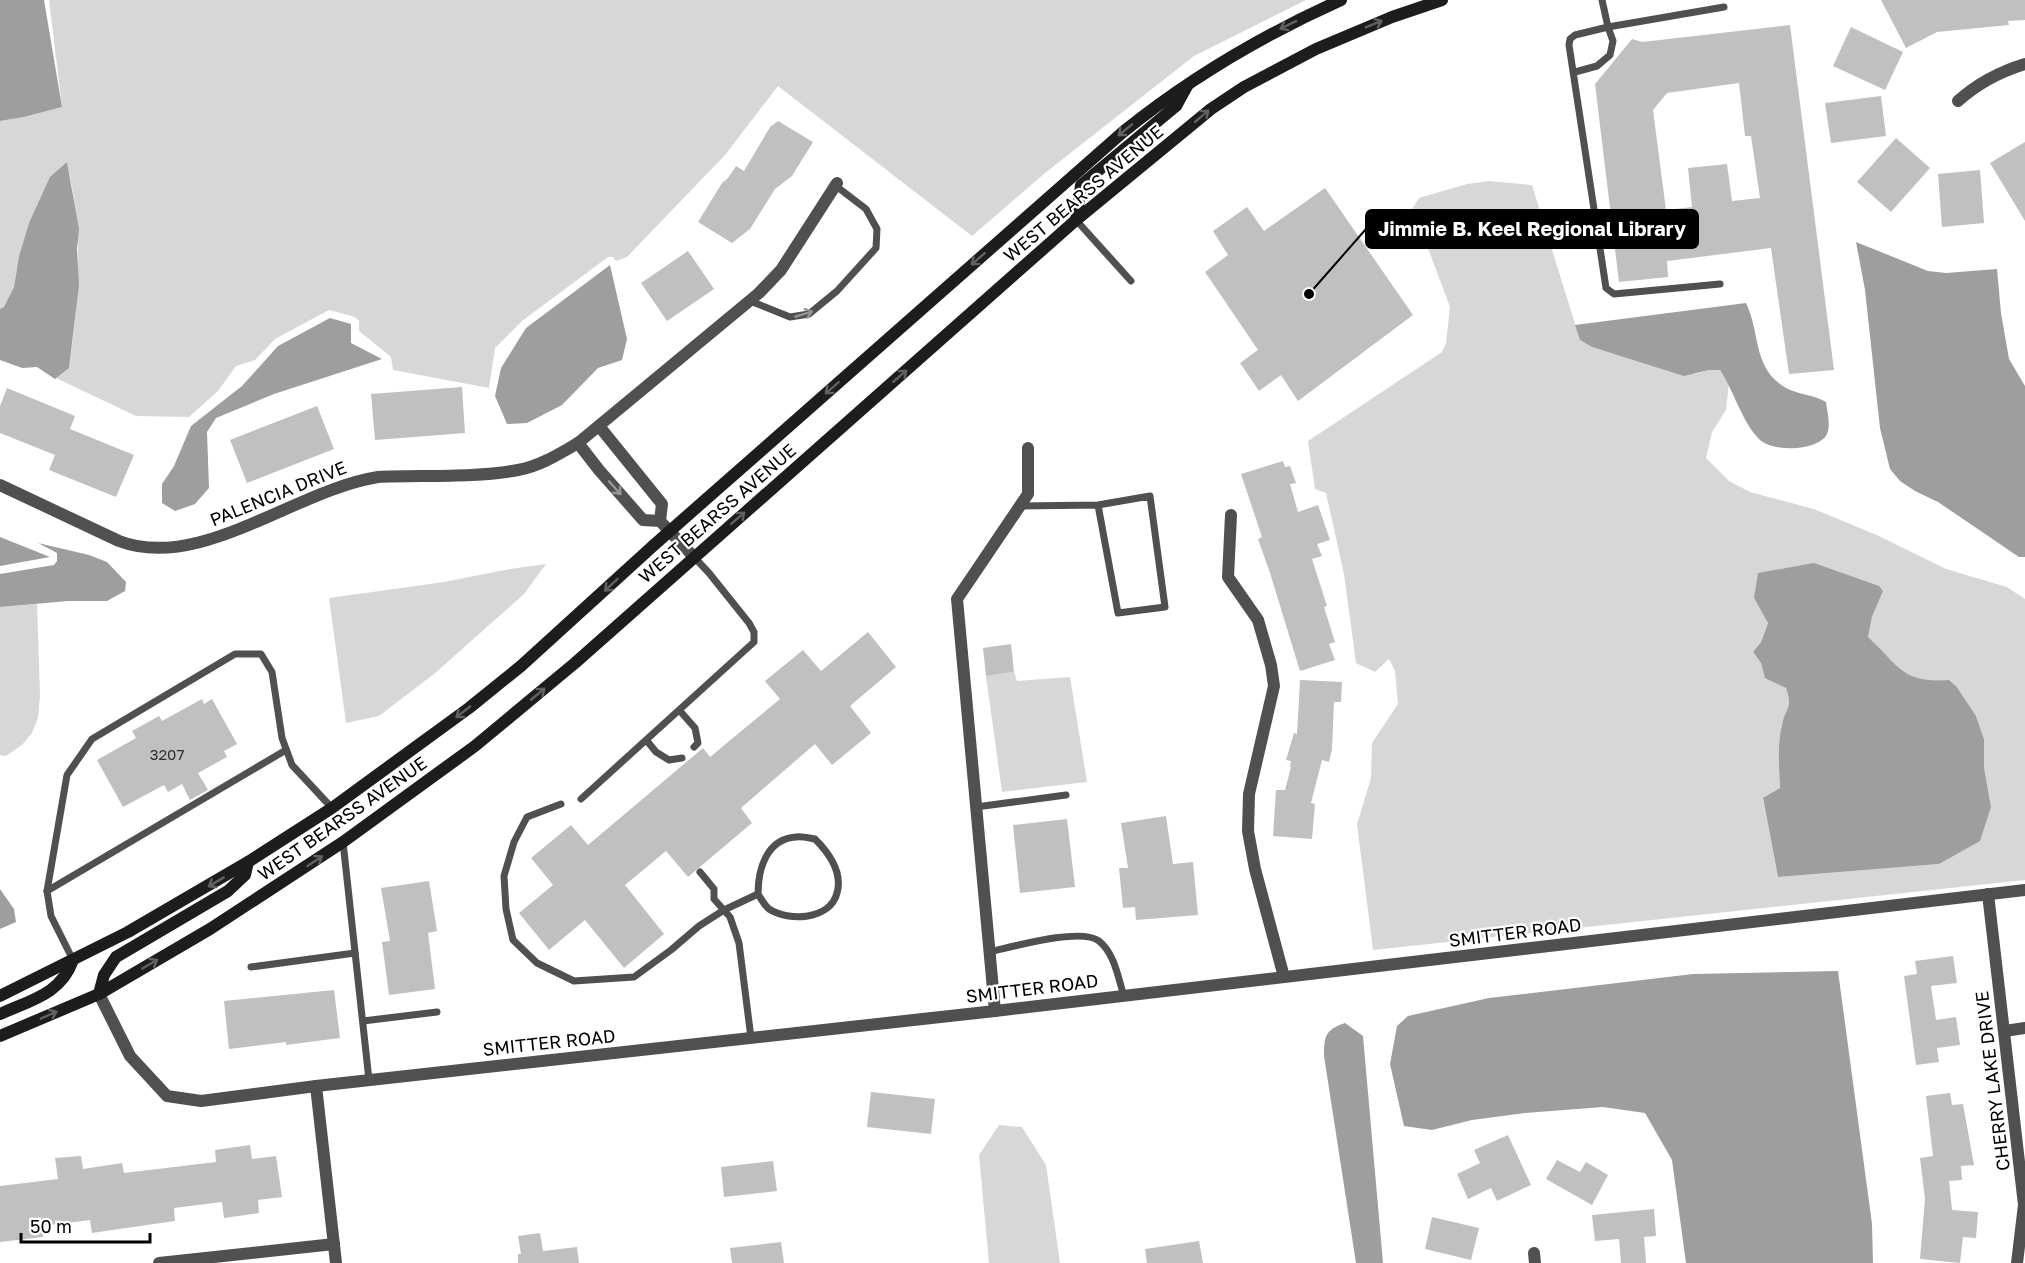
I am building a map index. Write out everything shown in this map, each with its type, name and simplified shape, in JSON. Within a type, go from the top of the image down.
[{"type":"main road","name":"WEST BEARSS AVENUE","points":[[0,996],[128,932],[248,862],[332,808],[399,761],[521,666],[669,531],[1105,147],[1153,108],[1189,82],[1274,32],[1341,0]]},
{"type":"main road","name":"WEST BEARSS AVENUE","points":[[0,1036],[99,994],[210,929],[396,806],[485,738],[575,663],[1076,220],[1210,109],[1244,87],[1346,36],[1392,16],[1442,0]]},
{"type":"main road","points":[[1076,220],[1081,185],[1176,106],[1189,82]]},
{"type":"main road","points":[[99,994],[104,975],[116,957],[228,891],[244,875],[248,862]]},
{"type":"main road","points":[[0,1014],[46,993],[61,983],[73,960]]},
{"type":"street","points":[[1958,101],[1982,82],[2001,72],[2025,64]]},
{"type":"street","name":"PALENCIA DRIVE","points":[[0,485],[119,541],[134,547],[159,549],[190,546],[326,491],[363,479],[519,470],[550,459],[578,443],[750,301],[781,270],[836,184]]},
{"type":"street","points":[[599,426],[662,504],[660,521]]},
{"type":"street","points":[[578,443],[643,520],[660,521],[694,557]]},
{"type":"street","points":[[995,1011],[957,599],[1028,494],[1028,448]]},
{"type":"street","points":[[1231,514],[1228,577],[1258,620],[1271,665],[1274,686],[1249,794],[1248,831],[1255,869],[1284,977]]},
{"type":"street","name":"SMITTER ROAD","points":[[99,994],[130,1056],[167,1096],[201,1101],[316,1086],[995,1011],[2025,890]]},
{"type":"street","name":"CHERRY LAKE DRIVE","points":[[1988,894],[2024,1205],[2017,1263]]},
{"type":"street","points":[[2005,1031],[2025,1028]]},
{"type":"street","points":[[316,1086],[336,1263]]},
{"type":"street","points":[[159,1263],[334,1244]]},
{"type":"lane","points":[[1575,72],[1597,66],[1610,55],[1613,41],[1602,0]]},
{"type":"lane","points":[[1720,284],[1614,294],[1606,288],[1575,72],[1569,45],[1570,39],[1575,35],[1724,7]]},
{"type":"lane","points":[[750,301],[790,317],[809,314],[837,291],[876,248],[877,229],[866,209],[836,184]]},
{"type":"lane","points":[[1076,220],[1131,281]]},
{"type":"lane","points":[[1020,506],[1098,505],[1150,496],[1165,607],[1118,613],[1098,505]]},
{"type":"lane","points":[[581,799],[754,642],[754,632],[749,623],[694,557]]},
{"type":"lane","points":[[73,960],[51,916],[46,891],[67,775],[92,739],[235,654],[261,654],[272,672],[282,738],[292,765],[332,808]]},
{"type":"lane","points":[[680,711],[695,728],[698,743],[694,747]]},
{"type":"lane","points":[[646,741],[656,752],[669,760],[682,758]]},
{"type":"lane","points":[[46,891],[286,750]]},
{"type":"lane","points":[[976,807],[1066,795]]},
{"type":"lane","points":[[561,804],[527,817],[514,842],[504,876],[506,909],[513,940],[537,963],[574,981],[634,977],[699,926],[724,910],[758,894]]},
{"type":"lane","points":[[795,837],[815,838],[829,853],[837,874],[837,893],[827,908],[810,916],[789,917],[768,908],[758,894],[758,877],[763,859],[777,843],[795,837]]},
{"type":"lane","points":[[343,842],[369,1080]]},
{"type":"lane","points":[[700,872],[714,889],[714,899],[730,917],[740,943],[751,1038]]},
{"type":"lane","points":[[989,952],[1073,935],[1090,938],[1099,942],[1112,958],[1124,996]]},
{"type":"lane","points":[[251,966],[355,953]]},
{"type":"lane","points":[[363,1021],[437,1012]]},
{"type":"shaded area","points":[[0,0],[44,0],[62,107],[0,121]]},
{"type":"shaded area","points":[[49,0],[1306,0],[1194,56],[1045,173],[972,236],[778,86],[725,155],[627,257],[616,261],[613,257],[608,257],[522,321],[495,348],[489,388],[393,370],[391,357],[359,331],[359,321],[355,317],[329,310],[275,339],[255,360],[236,366],[218,391],[189,417],[136,416],[56,378],[69,368],[77,290],[76,214],[67,163],[29,223],[19,256],[14,287],[4,308],[0,309],[0,121],[62,107]]},
{"type":"shaded area","points":[[67,162],[79,229],[77,249],[79,285],[69,368],[55,379],[37,367],[22,368],[0,360],[0,309],[4,307],[14,287],[19,256],[29,223],[50,177]]},
{"type":"shaded area","points":[[1489,181],[1532,185],[1580,340],[1592,347],[1635,360],[1695,374],[1720,370],[1729,383],[1726,410],[1712,432],[1706,458],[1729,481],[1750,492],[1814,509],[1879,536],[1946,569],[2007,587],[2025,599],[2025,880],[1373,950],[1357,824],[1371,778],[1372,743],[1398,704],[1395,671],[1389,659],[1375,672],[1356,663],[1344,574],[1326,493],[1315,489],[1308,441],[1442,352],[1446,343],[1450,307],[1429,251],[1408,216],[1419,198],[1467,184]],"holes":[[[1883,591],[1872,617],[1868,637],[1902,671],[1921,679],[1949,680],[1957,687],[1976,716],[1984,739],[1984,767],[1991,807],[1939,864],[1778,877],[1763,799],[1780,788],[1779,740],[1789,700],[1786,688],[1765,677],[1761,663],[1753,652],[1761,642],[1768,622],[1754,598]]]},
{"type":"shaded area","points":[[1856,242],[1928,271],[1946,273],[1997,269],[2001,313],[2009,359],[2025,386],[2025,557],[2019,557],[1938,502],[1915,491],[1900,481],[1890,469],[1880,428],[1865,290]]},
{"type":"shaded area","points":[[610,265],[627,339],[622,360],[598,368],[562,405],[527,423],[507,424],[495,396],[501,368],[526,328]]},
{"type":"shaded area","points":[[1746,303],[1762,360],[1775,380],[1786,388],[1826,402],[1829,422],[1827,434],[1822,440],[1805,447],[1794,448],[1783,448],[1765,443],[1747,423],[1720,370],[1709,370],[1684,376],[1592,347],[1580,340],[1575,325]]},
{"type":"shaded area","points":[[330,318],[351,324],[351,343],[382,359],[274,394],[216,418],[207,432],[209,488],[195,504],[175,511],[162,503],[162,484],[174,466],[191,426],[242,386],[278,346]]},
{"type":"shaded area","points":[[0,537],[50,557],[0,566]]},
{"type":"shaded area","points":[[38,543],[89,555],[107,562],[126,582],[125,591],[107,601],[68,601],[0,607],[0,574],[54,565],[57,561],[57,553]]},
{"type":"shaded area","points":[[1814,563],[1879,586],[1883,591],[1872,617],[1868,637],[1902,671],[1921,679],[1949,680],[1957,687],[1976,716],[1984,739],[1984,767],[1991,807],[1980,841],[1939,864],[1778,877],[1763,798],[1780,788],[1779,740],[1789,700],[1786,688],[1765,678],[1761,663],[1753,652],[1761,642],[1768,623],[1754,598],[1758,573]]},
{"type":"shaded area","points":[[546,564],[524,594],[434,674],[379,716],[346,723],[329,598],[444,582]]},
{"type":"shaded area","points":[[37,604],[40,696],[38,718],[32,733],[22,745],[6,756],[0,755],[0,607]]},
{"type":"shaded area","points":[[1014,672],[1017,681],[1070,677],[1087,782],[1002,792],[986,676]]},
{"type":"shaded area","points":[[0,889],[14,909],[16,922],[0,929]]},
{"type":"shaded area","points":[[1838,971],[1872,1224],[1873,1263],[1686,1263],[1672,1160],[1645,1113],[1603,1107],[1472,1120],[1432,1130],[1404,1126],[1390,1064],[1397,1026],[1408,1016],[1489,998],[1693,974]]},
{"type":"shaded area","points":[[1345,1023],[1363,1036],[1383,1263],[1356,1263],[1324,1056],[1324,1043],[1327,1035],[1333,1028]]},
{"type":"shaded area","points":[[999,1125],[1022,1127],[1046,1165],[1060,1263],[989,1263],[979,1155]]},
{"type":"building","points":[[1881,0],[2025,0],[2025,20],[2008,21],[2009,25],[1937,32],[1906,48]]},
{"type":"building","points":[[1790,25],[1834,370],[1789,374],[1771,248],[1667,261],[1668,277],[1619,282],[1595,84],[1632,39],[1642,42]],"holes":[[[1739,83],[1745,136],[1751,136],[1760,198],[1732,201],[1727,164],[1688,168],[1692,207],[1666,210],[1653,110],[1667,93]]]},
{"type":"building","points":[[1851,27],[1903,52],[1885,90],[1833,66]]},
{"type":"building","points":[[1881,96],[1886,136],[1831,143],[1825,103]]},
{"type":"building","points":[[778,121],[813,142],[792,176],[775,189],[750,229],[732,243],[698,222],[722,183],[736,166],[744,171],[770,127]]},
{"type":"building","points":[[1896,138],[1930,168],[1891,212],[1857,182]]},
{"type":"building","points":[[2025,142],[2025,221],[1990,163]]},
{"type":"building","points":[[1980,170],[1984,223],[1942,227],[1938,174]]},
{"type":"building","points":[[1325,188],[1413,315],[1298,401],[1281,375],[1259,391],[1240,363],[1258,350],[1205,272],[1228,255],[1213,231],[1247,207],[1264,231]]},
{"type":"building","points":[[688,251],[714,289],[667,321],[641,283]]},
{"type":"building","points":[[462,387],[465,433],[375,440],[371,394]]},
{"type":"building","points":[[7,388],[75,416],[70,429],[134,455],[116,497],[49,470],[55,455],[0,433],[0,406]]},
{"type":"building","points":[[317,406],[334,449],[247,483],[230,440]]},
{"type":"building","points":[[1283,461],[1285,467],[1290,466],[1296,483],[1290,484],[1298,512],[1318,505],[1330,540],[1317,544],[1322,556],[1312,559],[1327,606],[1324,607],[1335,642],[1329,644],[1335,660],[1300,671],[1258,539],[1262,537],[1241,474]]},
{"type":"building","points":[[868,632],[896,667],[850,706],[871,733],[832,765],[815,744],[741,808],[752,823],[688,877],[666,851],[625,885],[664,934],[624,968],[585,920],[549,950],[519,913],[553,885],[531,858],[571,825],[588,845],[703,748],[710,757],[780,699],[765,681],[803,650],[821,671]]},
{"type":"building","points":[[1011,644],[1014,672],[986,676],[983,648]]},
{"type":"building","points":[[1300,680],[1342,682],[1341,702],[1334,702],[1332,749],[1329,762],[1322,760],[1311,803],[1315,804],[1312,839],[1273,836],[1276,790],[1285,790],[1291,767],[1291,761],[1286,760],[1294,733],[1297,734]]},
{"type":"building","points":[[202,699],[204,704],[212,699],[237,744],[224,751],[227,757],[198,773],[208,790],[190,800],[182,784],[168,792],[164,785],[123,807],[97,760],[136,738],[132,731],[159,716],[162,721]]},
{"type":"building","points":[[1166,816],[1173,864],[1193,862],[1198,915],[1136,920],[1135,907],[1123,908],[1119,868],[1128,868],[1121,823]]},
{"type":"building","points":[[1067,819],[1075,887],[1020,893],[1013,825]]},
{"type":"building","points":[[429,881],[437,931],[428,933],[435,989],[389,995],[382,942],[390,941],[381,888]]},
{"type":"building","points":[[1953,956],[1957,983],[1931,986],[1936,1020],[1956,1017],[1960,1045],[1937,1048],[1939,1062],[1916,1065],[1904,976],[1917,974],[1915,961]]},
{"type":"building","points":[[334,990],[340,1038],[229,1049],[224,1001]]},
{"type":"building","points":[[871,1092],[935,1099],[931,1134],[867,1127]]},
{"type":"building","points":[[1950,1093],[1952,1105],[1963,1104],[1974,1165],[1961,1166],[1962,1180],[1949,1181],[1952,1210],[1978,1212],[1976,1238],[1963,1237],[1960,1263],[1920,1259],[1925,1199],[1920,1158],[1933,1156],[1926,1096]]},
{"type":"building","points":[[1508,1135],[1531,1185],[1497,1201],[1491,1188],[1468,1199],[1457,1174],[1480,1163],[1474,1150]]},
{"type":"building","points":[[250,1145],[252,1159],[276,1156],[282,1197],[258,1200],[259,1213],[224,1218],[222,1202],[174,1208],[175,1221],[92,1233],[90,1220],[42,1226],[43,1237],[0,1242],[0,1186],[58,1179],[55,1158],[81,1156],[83,1169],[122,1163],[124,1173],[216,1162],[215,1150]]},
{"type":"building","points":[[1557,1160],[1580,1172],[1586,1162],[1608,1175],[1592,1205],[1546,1179]]},
{"type":"building","points":[[773,1161],[777,1191],[724,1197],[721,1167]]},
{"type":"building","points":[[1654,1209],[1656,1236],[1644,1237],[1646,1263],[1621,1263],[1619,1239],[1595,1241],[1592,1215]]},
{"type":"building","points":[[1432,1217],[1479,1228],[1471,1260],[1425,1249]]},
{"type":"building","points":[[540,1233],[543,1251],[577,1247],[579,1263],[518,1263],[518,1254],[521,1254],[518,1236]]},
{"type":"building","points":[[1199,1241],[1203,1263],[1147,1263],[1145,1249]]},
{"type":"building","points":[[781,1242],[784,1263],[732,1263],[730,1248]]},
{"type":"place","name":"Jimmie B. Keel Regional Library","points":[[1309,294]]}]
